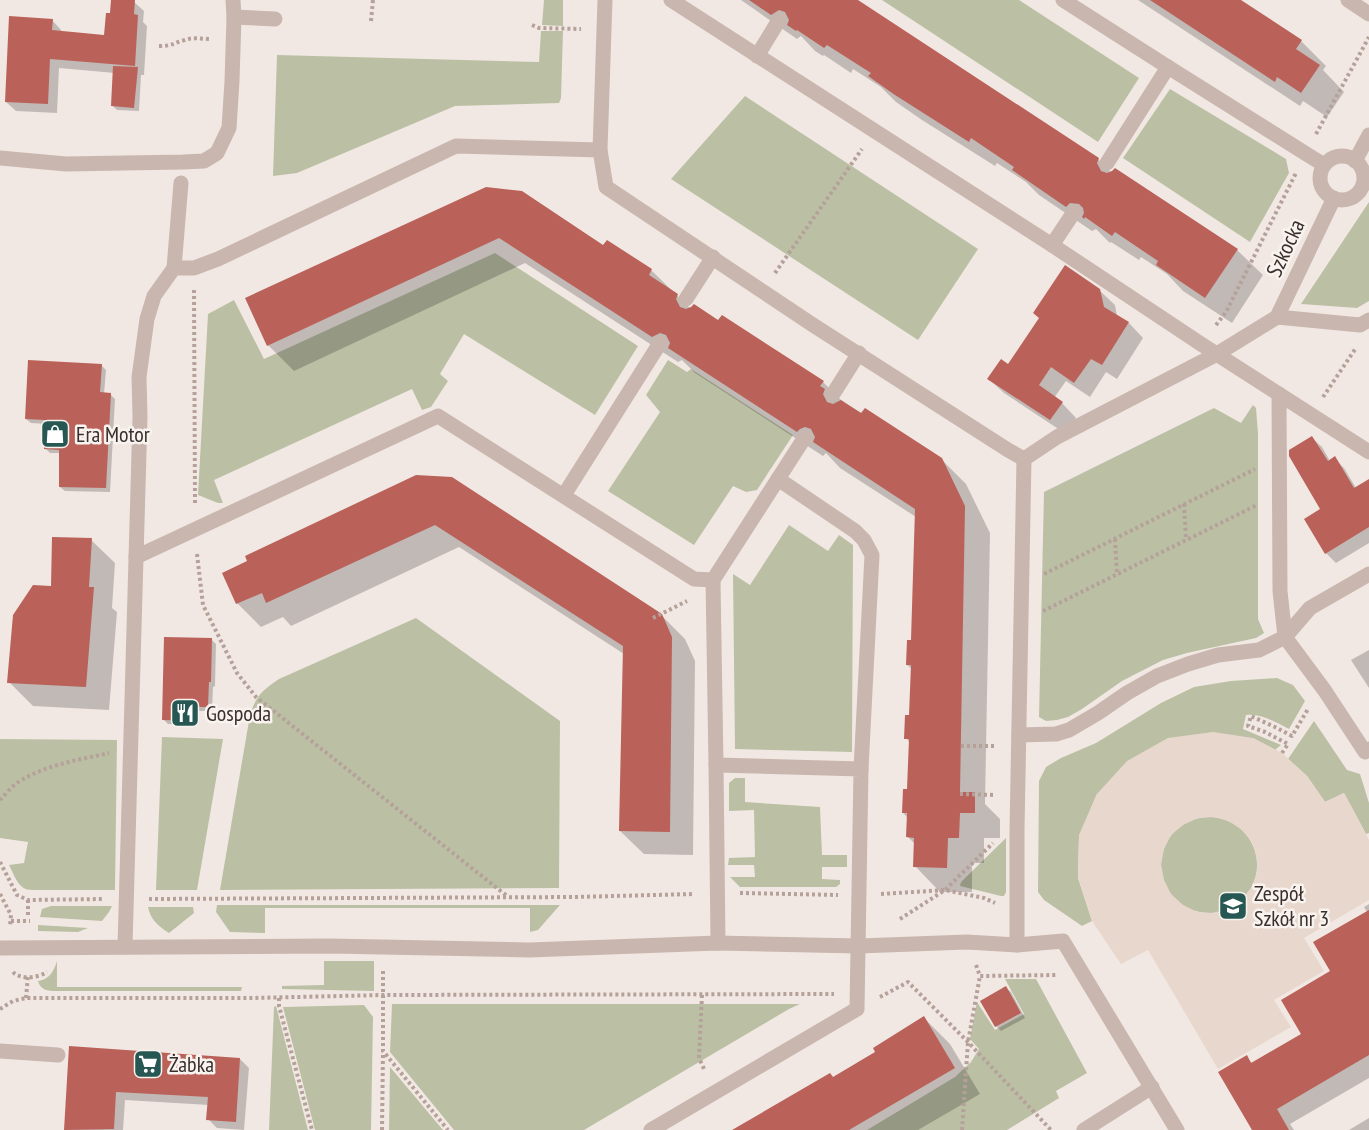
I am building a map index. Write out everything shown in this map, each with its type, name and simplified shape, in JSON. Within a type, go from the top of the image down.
[{"type":"street","points":[[0,158],[66,164],[183,162],[204,161],[217,153],[228,128],[233,0]]},
{"type":"street","points":[[604,0],[600,150],[606,187],[1024,459]]},
{"type":"street","points":[[672,0],[1369,452]]},
{"type":"street","points":[[1063,0],[1324,165]]},
{"type":"street","points":[[1348,0],[1369,14]]},
{"type":"street","points":[[234,17],[275,19]]},
{"type":"street","points":[[757,56],[779,20]]},
{"type":"street","points":[[1107,163],[1168,67]]},
{"type":"street","points":[[1355,161],[1369,135]]},
{"type":"street","points":[[174,268],[194,268],[218,259],[456,146],[600,150]]},
{"type":"street","points":[[1345,156],[1355,161],[1360,165],[1363,173],[1364,182],[1361,190],[1347,200],[1330,197],[1320,184],[1320,175],[1324,165],[1336,157],[1345,156]]},
{"type":"street","points":[[125,946],[140,417],[139,376],[147,319],[154,296],[174,268],[181,183]]},
{"type":"street","name":"Szkocka","points":[[1277,317],[1334,198]]},
{"type":"street","points":[[1052,245],[1074,212]]},
{"type":"street","points":[[686,299],[712,257]]},
{"type":"street","points":[[1024,459],[1057,437],[1217,354],[1277,317],[1360,325],[1368,321]]},
{"type":"street","points":[[564,495],[660,342]]},
{"type":"street","points":[[833,394],[860,353]]},
{"type":"street","points":[[1279,394],[1280,591],[1285,637],[1325,691],[1365,752],[1369,749]]},
{"type":"street","points":[[136,557],[438,416],[694,579],[713,584]]},
{"type":"street","points":[[718,943],[713,584],[805,437]]},
{"type":"street","points":[[1017,945],[1024,459]]},
{"type":"street","points":[[651,1130],[857,1009],[861,770],[872,555],[864,540],[855,531],[778,479]]},
{"type":"street","points":[[1019,741],[1069,730],[1157,676],[1188,664],[1218,656],[1259,650],[1285,637],[1310,608],[1369,574]]},
{"type":"street","points":[[716,765],[861,770]]},
{"type":"street","points":[[0,948],[125,946],[529,950],[718,943],[859,946],[967,942],[1017,945],[1063,941],[1177,1130]]},
{"type":"street","points":[[0,1051],[58,1055]]},
{"type":"street","points":[[1084,1130],[1152,1087]]},
{"type":"path","points":[[371,21],[373,0]]},
{"type":"path","points":[[532,25],[539,28],[604,30]]},
{"type":"path","points":[[1200,344],[1226,312],[1306,154],[1369,37]]},
{"type":"path","points":[[159,46],[171,46],[194,38],[233,42]]},
{"type":"path","points":[[763,291],[874,132]]},
{"type":"path","points":[[194,268],[195,529],[198,569],[203,604],[237,673],[256,697],[508,897]]},
{"type":"path","points":[[1311,415],[1360,341],[1368,321]]},
{"type":"path","points":[[1038,577],[1280,457]]},
{"type":"path","points":[[1037,614],[1280,493]]},
{"type":"path","points":[[1184,504],[1186,540]]},
{"type":"path","points":[[1115,539],[1117,575]]},
{"type":"path","points":[[653,618],[713,584]]},
{"type":"path","points":[[1282,753],[1288,744],[1248,726],[1251,716],[1292,736],[1312,703],[1325,691]]},
{"type":"path","points":[[961,746],[1019,741]]},
{"type":"path","points":[[0,800],[16,784],[38,772],[109,753],[130,752]]},
{"type":"path","points":[[960,794],[1018,796]]},
{"type":"path","points":[[897,921],[945,890],[1006,830],[1017,830]]},
{"type":"path","points":[[0,862],[17,895],[28,900],[575,897],[718,893],[859,895],[945,890],[984,898],[1004,906],[1017,907]]},
{"type":"path","points":[[28,900],[28,918]]},
{"type":"path","points":[[382,1130],[383,947]]},
{"type":"path","points":[[26,998],[28,969]]},
{"type":"path","points":[[962,1130],[968,1042],[980,976]]},
{"type":"path","points":[[0,1009],[13,1001],[26,998],[843,994],[857,1009],[908,982],[1051,1130]]},
{"type":"path","points":[[702,995],[699,1058],[718,1091]]},
{"type":"path","points":[[279,998],[279,1006],[312,1130]]},
{"type":"path","points":[[383,1051],[448,1130]]},
{"type":"green space","points":[[544,0],[563,0],[563,26],[542,25]]},
{"type":"green space","points":[[882,0],[1019,0],[1139,78],[1098,142]]},
{"type":"green space","points":[[541,31],[563,31],[559,103],[455,106],[297,173],[273,176],[277,55],[539,62]]},
{"type":"green space","points":[[1170,89],[1286,159],[1289,173],[1250,242],[1123,158]]},
{"type":"green space","points":[[745,96],[978,249],[918,340],[671,179]]},
{"type":"green space","points":[[1369,202],[1369,301],[1357,308],[1301,304]]},
{"type":"green space","points":[[495,253],[638,346],[595,415],[464,334],[440,374],[448,381],[431,407],[422,410],[412,389],[214,480],[223,503],[198,495],[208,314],[234,300],[264,359]]},
{"type":"green space","points":[[668,360],[687,372],[691,369],[793,435],[757,490],[746,492],[733,486],[694,545],[608,491],[660,412],[646,395]]},
{"type":"green space","points":[[1253,405],[1256,408],[1258,434],[1258,619],[1264,633],[1256,638],[1163,660],[1122,681],[1068,717],[1046,721],[1039,717],[1044,492],[1214,408],[1241,423]]},
{"type":"green space","points":[[789,525],[828,551],[839,535],[853,545],[852,752],[735,749],[733,574],[750,585]]},
{"type":"green space","points":[[416,618],[560,721],[559,888],[220,890],[250,715],[255,702],[264,690],[279,679]]},
{"type":"green space","points":[[1277,678],[1293,685],[1305,701],[1289,729],[1257,715],[1246,715],[1243,729],[1281,745],[1275,750],[1253,738],[1097,794],[1079,836],[1078,878],[1092,921],[1082,926],[1044,900],[1038,892],[1039,781],[1046,767],[1096,743],[1161,703],[1194,687],[1231,681]]},
{"type":"green space","points":[[1314,721],[1347,770],[1360,774],[1369,803],[1369,833],[1366,834],[1344,793],[1325,802],[1307,776],[1288,759]]},
{"type":"green space","points":[[162,737],[223,739],[197,890],[156,890]]},
{"type":"green space","points":[[0,739],[117,740],[115,890],[32,890],[23,888],[18,882],[9,865],[24,863],[28,842],[0,838]]},
{"type":"green space","points":[[735,778],[745,778],[745,802],[820,807],[822,855],[847,855],[847,867],[822,867],[822,879],[840,880],[840,884],[836,887],[740,887],[730,877],[755,877],[754,865],[728,865],[729,858],[755,857],[754,810],[729,811],[729,783]]},
{"type":"green space","points":[[1209,817],[1227,821],[1243,831],[1253,847],[1257,865],[1253,883],[1243,899],[1227,909],[1209,913],[1191,909],[1175,899],[1165,883],[1161,865],[1165,847],[1175,831],[1191,821]]},
{"type":"green space","points":[[1006,838],[1006,892],[1004,896],[960,886],[961,882]]},
{"type":"green space","points":[[217,905],[560,905],[538,930],[530,932],[530,908],[265,908],[265,933],[230,932],[216,912]]},
{"type":"green space","points":[[51,906],[112,906],[102,921],[40,917],[42,909]]},
{"type":"green space","points":[[148,907],[193,907],[194,913],[169,933],[156,922]]},
{"type":"green space","points":[[38,925],[88,928],[78,932],[38,931]]},
{"type":"green space","points":[[57,961],[57,987],[242,987],[241,991],[50,991],[41,986],[38,981],[50,974]]},
{"type":"green space","points":[[324,961],[374,961],[374,991],[282,989],[282,986],[324,985]]},
{"type":"green space","points":[[1005,979],[1036,979],[1087,1073],[1056,1091],[1059,1098],[1007,1130],[867,1130],[955,1077],[971,1062],[979,1049],[970,1039],[977,1002],[995,1030],[1024,1014]]},
{"type":"green space","points":[[392,1004],[800,1004],[584,1130],[454,1130],[390,1052]]},
{"type":"green space","points":[[364,1005],[373,1017],[371,1130],[315,1130],[283,1007]]},
{"type":"green space","points":[[276,1006],[308,1130],[269,1130],[274,1007]]},
{"type":"green space","points":[[390,1067],[443,1130],[389,1130]]},
{"type":"shaded area","points":[[1213,732],[1253,738],[1282,753],[1307,776],[1325,802],[1344,793],[1369,840],[1369,900],[1304,938],[1324,971],[1274,1000],[1291,1027],[1218,1069],[1148,950],[1121,964],[1092,921],[1078,877],[1079,835],[1097,794],[1127,761],[1168,738]],"holes":[[[1214,817],[1229,821],[1242,830],[1252,842],[1257,857],[1257,873],[1251,888],[1241,900],[1228,909],[1213,913],[1197,912],[1183,905],[1171,894],[1164,880],[1161,864],[1164,849],[1171,835],[1183,825],[1198,818]]]},
{"type":"building","points":[[111,0],[135,0],[134,14],[138,15],[135,66],[50,59],[48,104],[5,102],[9,16],[53,19],[52,30],[104,35],[106,13],[110,13]]},
{"type":"building","points":[[749,0],[858,0],[1099,158],[1097,163],[1101,171],[1107,173],[1115,168],[1238,249],[1205,298],[1156,265],[1158,261],[1115,232],[1112,236],[1085,217],[1084,219],[1082,217],[1083,208],[1079,204],[1070,203],[1066,207],[1012,170],[1014,167],[971,138],[969,142],[868,76],[871,73],[827,45],[824,48],[787,25],[789,20],[785,12],[779,10],[771,15]]},
{"type":"building","points":[[1150,0],[1241,0],[1302,40],[1296,49],[1320,65],[1301,93],[1277,77],[1275,82]]},
{"type":"building","points":[[113,66],[138,67],[134,108],[111,106]]},
{"type":"building","points":[[486,187],[522,191],[603,245],[607,240],[652,269],[649,275],[678,294],[676,299],[680,307],[686,309],[694,304],[718,320],[722,315],[824,381],[820,386],[825,389],[823,394],[827,402],[833,404],[841,400],[861,413],[865,408],[942,458],[965,506],[960,792],[975,792],[975,813],[960,813],[959,838],[948,838],[947,868],[913,867],[914,838],[906,837],[907,813],[902,813],[903,789],[907,789],[909,739],[904,739],[905,715],[909,715],[911,665],[906,665],[907,640],[911,640],[915,509],[813,442],[815,437],[811,429],[805,427],[797,432],[668,348],[670,343],[666,335],[660,333],[652,337],[499,238],[267,346],[245,298]]},
{"type":"building","points":[[1065,265],[1100,289],[1104,307],[1129,322],[1102,365],[1091,359],[1074,383],[1051,367],[1039,385],[1063,402],[1050,420],[987,379],[1001,359],[1008,364],[1039,318],[1033,313]]},
{"type":"building","points":[[28,360],[102,364],[100,392],[111,393],[106,488],[59,487],[59,450],[44,449],[45,420],[25,419]]},
{"type":"building","points":[[1312,436],[1328,461],[1335,456],[1354,488],[1369,479],[1369,527],[1325,554],[1304,519],[1320,509],[1289,456],[1289,450]]},
{"type":"building","points":[[416,475],[452,477],[662,614],[672,637],[670,832],[619,831],[623,646],[435,525],[266,603],[262,593],[236,604],[222,573],[247,561],[245,556]]},
{"type":"building","points":[[52,537],[92,538],[89,587],[94,587],[86,687],[7,683],[13,615],[33,585],[51,586]]},
{"type":"building","points":[[164,637],[212,638],[208,707],[193,707],[193,721],[162,720]]},
{"type":"building","points":[[1369,910],[1369,1055],[1277,1109],[1289,1130],[1252,1130],[1218,1072],[1247,1055],[1251,1063],[1301,1034],[1281,1000],[1330,971],[1313,942]]},
{"type":"building","points":[[1006,986],[1021,1013],[995,1027],[980,1001]]},
{"type":"building","points":[[924,1016],[955,1068],[849,1130],[732,1130],[830,1073],[833,1077],[875,1052],[873,1048]]},
{"type":"building","points":[[69,1046],[240,1058],[236,1122],[206,1120],[208,1097],[116,1092],[114,1129],[64,1130]]},
{"type":"place","name":"Era Motor","points":[[55,434]]},
{"type":"place","name":"Gospoda","points":[[185,713]]},
{"type":"place","name":"Zespół Szkół nr 3","points":[[1233,906]]},
{"type":"place","name":"Żabka","points":[[148,1064]]}]
